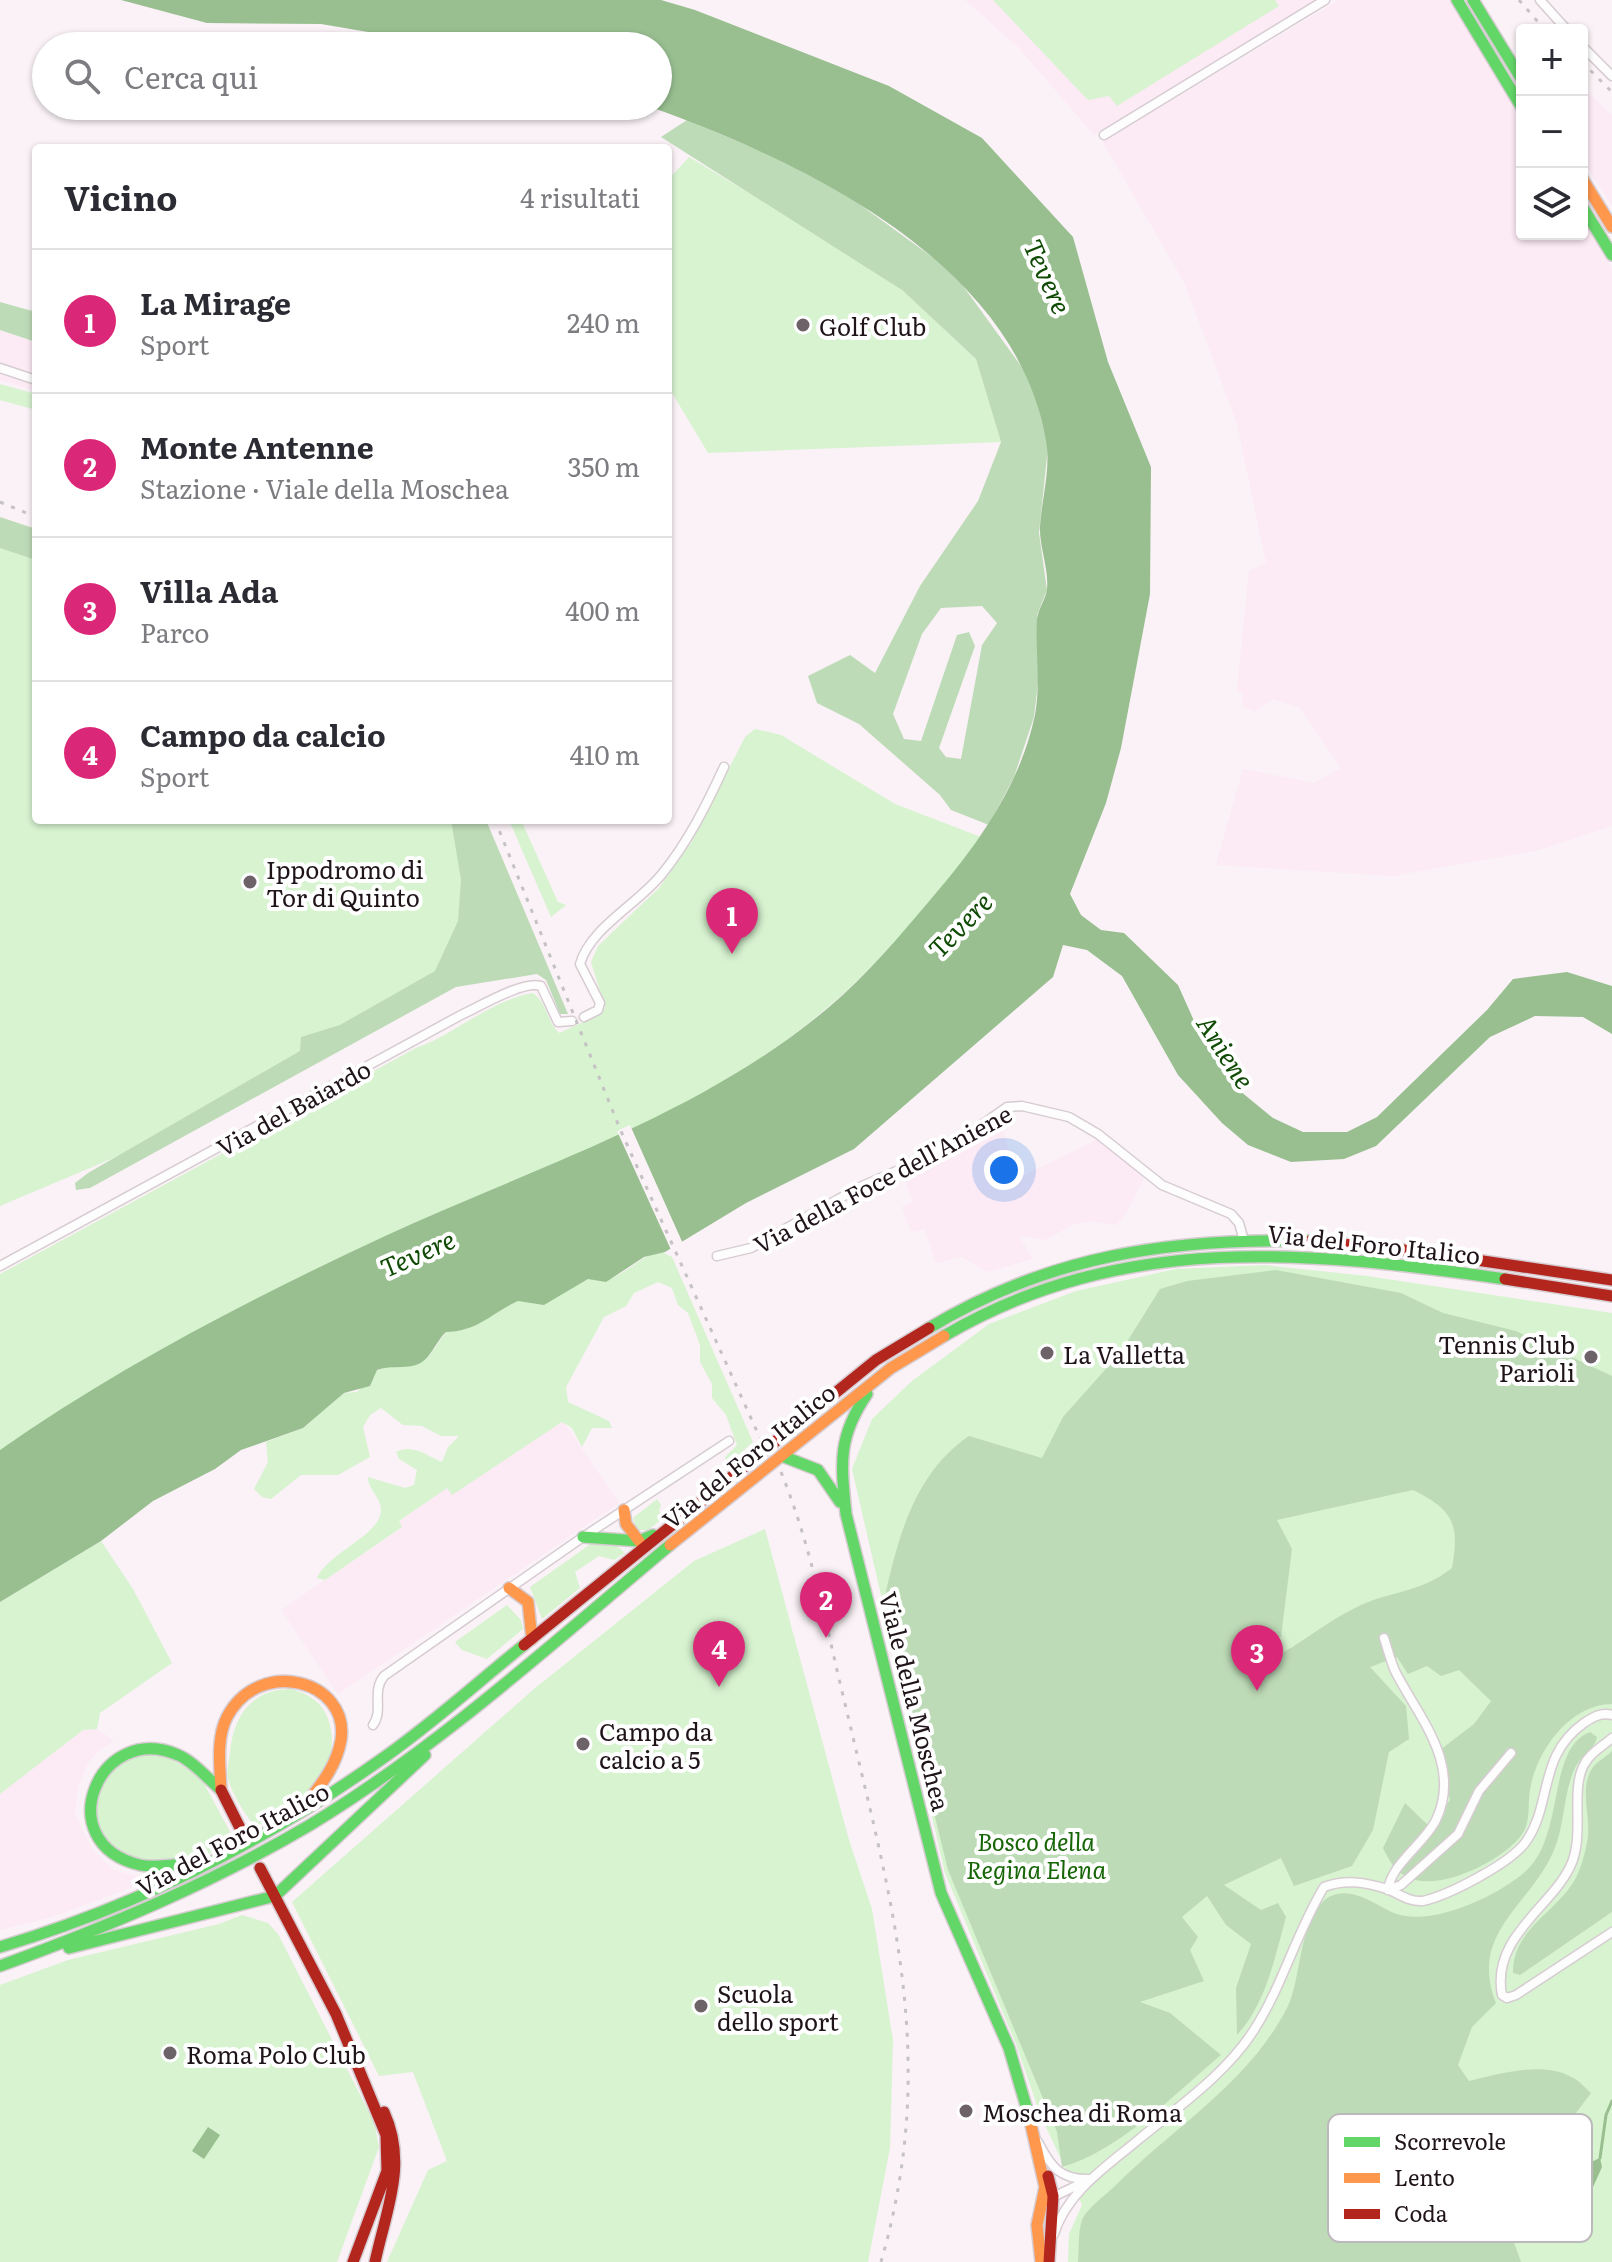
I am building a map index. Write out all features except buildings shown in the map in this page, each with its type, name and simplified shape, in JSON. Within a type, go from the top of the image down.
[{"type":"main road","points":[[1457,0],[1516,98]]},
{"type":"main road","points":[[1473,0],[1516,70]]},
{"type":"main road","points":[[1588,188],[1612,227]]},
{"type":"main road","points":[[1588,216],[1612,255]]},
{"type":"main road","name":"Via del Foro Italico","points":[[0,1947],[145,1895],[287,1823],[389,1754],[876,1360],[917,1332],[983,1296],[1037,1273],[1101,1254],[1178,1241],[1243,1237],[1320,1239],[1612,1280]]},
{"type":"main road","name":"Via del Foro Italico","points":[[0,1966],[159,1905],[262,1853],[366,1789],[460,1718],[880,1376],[942,1334],[1021,1296],[1091,1273],[1194,1255],[1313,1254],[1612,1296]]},
{"type":"main road","points":[[846,1514],[839,1463],[841,1439],[855,1411],[880,1376]]},
{"type":"main road","points":[[782,1456],[805,1460],[818,1467],[830,1481],[846,1514]]},
{"type":"main road","points":[[624,1510],[628,1530],[639,1541]]},
{"type":"main road","name":"Viale della Moschea","points":[[846,1514],[941,1893],[1009,2048],[1053,2196],[1049,2262]]},
{"type":"main road","points":[[583,1537],[639,1541],[685,1516]]},
{"type":"main road","points":[[509,1588],[528,1602],[532,1639]]},
{"type":"main road","points":[[221,1790],[222,1735],[226,1719],[239,1698],[271,1681],[297,1680],[313,1685],[328,1698],[337,1714],[341,1731],[339,1753],[325,1783],[287,1823]]},
{"type":"main road","points":[[29,1956],[110,1941],[275,1896],[399,1782],[460,1718]]},
{"type":"main road","points":[[236,1850],[174,1867],[142,1866],[107,1850],[96,1838],[88,1819],[89,1794],[96,1776],[111,1759],[132,1749],[152,1748],[176,1754],[208,1775],[221,1790],[243,1834]]},
{"type":"main road","points":[[260,1868],[393,2128],[399,2160],[375,2262]]},
{"type":"main road","points":[[353,2262],[389,2158],[374,2096]]},
{"type":"main road","name":"Viale della Moschea","points":[[1041,2262],[1037,2232],[1043,2169]]},
{"type":"street","points":[[1104,135],[1325,0]]},
{"type":"street","points":[[1540,0],[1562,24]]},
{"type":"street","points":[[1588,52],[1612,76]]},
{"type":"street","points":[[0,368],[32,379]]},
{"type":"street","points":[[584,1017],[600,1004],[598,992],[580,964],[584,950],[591,939],[632,906],[664,872],[695,825],[724,767]]},
{"type":"street","name":"Via del Baiardo","points":[[0,1266],[436,1029],[520,988],[534,984],[541,986],[558,1022],[572,1021]]},
{"type":"street","name":"Via della Foce dell'Aniene","points":[[717,1256],[751,1248],[860,1187],[949,1148],[1007,1107],[1022,1106],[1069,1117],[1098,1134],[1162,1185],[1231,1214],[1239,1223],[1243,1237]]},
{"type":"street","name":"Via del Foro Italico","points":[[373,1725],[378,1717],[377,1688],[382,1678],[583,1537],[729,1441]]},
{"type":"street","points":[[1384,1638],[1395,1672],[1435,1741],[1444,1788],[1441,1810],[1427,1838],[1389,1878],[1388,1890]]},
{"type":"street","points":[[1052,2239],[1065,2209],[1090,2179],[1223,2067],[1253,2032],[1275,1994],[1324,1887],[1342,1880],[1388,1890],[1410,1901],[1431,1899],[1512,1856],[1532,1831],[1544,1784],[1561,1746],[1587,1721],[1602,1714],[1612,1715]]},
{"type":"street","points":[[1612,1738],[1590,1756],[1581,1771],[1575,1856],[1559,1885],[1520,1927],[1504,1968],[1502,1995],[1507,1998],[1516,1995],[1612,1932]]},
{"type":"street","points":[[1388,1890],[1401,1885],[1458,1834],[1479,1791],[1511,1753]]},
{"type":"street","points":[[1034,2135],[1059,2174],[1072,2180],[1090,2179]]},
{"type":"street","points":[[1042,2204],[1090,2179]]},
{"type":"shaded area","points":[[965,0],[1316,0],[1094,135],[1019,48]]},
{"type":"shaded area","points":[[1339,0],[1450,0],[1516,110],[1516,240],[1588,240],[1588,230],[1612,269],[1612,826],[1539,850],[1393,876],[1216,865],[1243,769],[1314,783],[1341,768],[1300,708],[1273,699],[1255,711],[1242,706],[1243,695],[1237,689],[1249,571],[1266,563],[1237,424],[1185,284],[1103,142]]},
{"type":"shaded area","points":[[1588,93],[1612,115],[1612,206],[1588,168]]},
{"type":"shaded area","points":[[0,330],[32,341],[32,390],[0,380]]},
{"type":"shaded area","points":[[1000,1118],[1016,1179],[1093,1142],[1097,1137],[1144,1178],[1126,1214],[1116,1225],[1090,1221],[1074,1224],[1045,1240],[1018,1235],[1033,1259],[987,1272],[962,1257],[936,1263],[925,1229],[911,1232],[902,1207],[913,1202],[902,1173]]},
{"type":"shaded area","points":[[563,1421],[619,1503],[338,1694],[281,1610],[402,1528],[399,1522],[448,1487],[452,1494]]},
{"type":"shaded area","points":[[97,1729],[114,1741],[99,1750],[88,1763],[78,1787],[75,1815],[92,1849],[114,1870],[151,1880],[52,1917],[0,1930],[0,1794],[83,1730]]},
{"type":"green space","points":[[993,0],[1275,0],[1279,6],[1117,106],[1109,96],[1088,100]]},
{"type":"green space","points":[[687,120],[770,155],[844,193],[953,272],[1032,381],[1048,447],[1039,533],[1047,590],[1037,615],[1040,666],[1034,717],[1014,777],[989,825],[951,810],[940,795],[859,724],[817,703],[808,676],[850,655],[875,673],[920,586],[978,501],[1001,442],[976,359],[902,290],[661,137]],"holes":[[[982,606],[997,623],[982,645],[961,759],[946,757],[939,748],[975,646],[969,632],[957,635],[921,741],[904,739],[893,714],[922,634],[941,608]]]},
{"type":"green space","name":"Golf Club","points":[[689,157],[821,236],[902,290],[976,359],[1001,442],[708,453],[672,393],[672,176]]},
{"type":"green space","points":[[0,302],[32,311],[32,341],[0,330]]},
{"type":"green space","points":[[0,384],[32,393],[32,409],[0,400]]},
{"type":"green space","points":[[0,517],[32,528],[32,559],[0,548]]},
{"type":"green space","name":"Ippodromo di Tor di Quinto","points":[[0,527],[32,537],[32,824],[479,824],[521,943],[123,1154],[0,1206]]},
{"type":"green space","points":[[755,729],[781,735],[895,804],[981,837],[909,926],[870,968],[828,1007],[772,1050],[712,1088],[586,1152],[389,1236],[283,1286],[160,1353],[0,1450],[0,1274],[501,1003],[533,993],[559,1033],[595,1017],[605,1008],[591,962],[598,946],[659,888],[691,843],[745,737]]},
{"type":"green space","points":[[452,824],[488,824],[568,1014],[560,1014],[546,980],[537,974],[456,987],[90,1188],[76,1190],[75,1183],[88,1173],[300,1051],[301,1037],[340,1025],[435,971],[458,921],[461,880]]},
{"type":"green space","points":[[511,824],[523,824],[558,902],[566,905],[551,917]]},
{"type":"green space","points":[[660,1251],[672,1257],[753,1442],[727,1465],[725,1457],[737,1445],[726,1415],[712,1398],[712,1384],[700,1362],[700,1345],[688,1313],[678,1305],[672,1288],[658,1282],[634,1293],[626,1306],[604,1317],[566,1387],[568,1402],[609,1421],[612,1428],[592,1428],[582,1447],[572,1428],[562,1422],[452,1495],[447,1488],[399,1521],[402,1527],[325,1580],[317,1578],[332,1560],[378,1520],[381,1506],[368,1477],[405,1488],[414,1485],[417,1470],[399,1459],[396,1452],[414,1450],[442,1462],[448,1447],[459,1436],[441,1436],[422,1426],[403,1425],[381,1408],[370,1415],[363,1427],[370,1457],[338,1475],[301,1475],[271,1499],[262,1497],[254,1489],[268,1462],[266,1442],[303,1428],[344,1393],[357,1392],[377,1370],[394,1365],[417,1365],[429,1356],[446,1332],[466,1329],[518,1301],[547,1300],[589,1279],[611,1278]]},
{"type":"green space","name":"Bosco della Regina Elena","points":[[1264,1265],[1367,1276],[1612,1313],[1612,2262],[1068,2262],[1069,2234],[1082,2205],[1040,2114],[1016,2044],[945,1873],[852,1469],[872,1419],[912,1381],[989,1324],[1076,1291],[1176,1269]]},
{"type":"green space","name":"Bosco della Regina Elena","points":[[1276,1270],[1401,1293],[1443,1313],[1516,1331],[1612,1376],[1612,1704],[1582,1712],[1558,1732],[1548,1746],[1534,1775],[1526,1826],[1511,1847],[1467,1873],[1433,1881],[1418,1881],[1398,1871],[1383,1848],[1405,1803],[1431,1828],[1450,1800],[1440,1750],[1474,1724],[1491,1701],[1459,1670],[1441,1676],[1427,1666],[1408,1674],[1397,1657],[1370,1667],[1406,1706],[1409,1739],[1389,1752],[1373,1830],[1352,1866],[1294,1886],[1281,1858],[1224,1885],[1261,1910],[1278,1903],[1286,1917],[1262,1995],[1237,2035],[1236,1988],[1251,1944],[1226,1925],[1207,1896],[1182,1917],[1198,1937],[1190,1950],[1204,1981],[1140,2002],[1170,2013],[1221,2055],[1125,2135],[1105,2148],[1062,2167],[1057,2132],[948,1870],[883,1605],[894,1557],[910,1511],[934,1469],[969,1436],[1042,1458],[1063,1417],[1120,1353],[1160,1289],[1187,1281]],"holes":[[[1413,1490],[1445,1512],[1454,1529],[1452,1568],[1428,1583],[1355,1608],[1290,1649],[1247,1669],[1245,1640],[1281,1637],[1292,1549],[1277,1520]]]},
{"type":"green space","points":[[657,1499],[661,1505],[659,1511],[665,1517],[648,1530],[637,1530],[633,1518]]},
{"type":"green space","points":[[765,1529],[849,1840],[872,1909],[893,2040],[890,2148],[868,2262],[387,2262],[428,2170],[447,2161],[413,2072],[379,2076],[292,1902],[534,1689],[694,1561]]},
{"type":"green space","points":[[101,1541],[133,1589],[172,1663],[100,1713],[97,1729],[83,1730],[0,1794],[0,1602]]},
{"type":"green space","points":[[592,1543],[616,1545],[625,1553],[614,1560],[599,1556],[575,1572],[580,1588],[542,1619],[530,1587]]},
{"type":"green space","points":[[507,1605],[521,1620],[523,1629],[487,1659],[462,1650],[455,1642]]},
{"type":"green space","points":[[291,1689],[310,1697],[324,1711],[330,1725],[332,1743],[329,1760],[322,1774],[300,1799],[256,1827],[239,1804],[228,1778],[235,1727],[255,1699],[277,1690]]},
{"type":"green space","points":[[1590,1732],[1597,1737],[1572,1775],[1556,1845],[1546,1866],[1497,1936],[1490,1956],[1489,1978],[1496,2003],[1472,2027],[1458,2065],[1469,2081],[1521,2070],[1560,2072],[1577,2080],[1591,2093],[1575,2114],[1328,2114],[1328,2242],[1514,2242],[1521,2262],[1078,2262],[1081,2224],[1088,2211],[1232,2081],[1272,2033],[1293,1994],[1307,1930],[1321,1904],[1331,1896],[1347,1893],[1394,1913],[1427,1916],[1483,1899],[1515,1880],[1539,1854],[1547,1836],[1567,1755],[1577,1741]]},
{"type":"green space","points":[[1612,1751],[1612,1912],[1520,1975],[1513,1973],[1521,1943],[1572,1885],[1579,1871],[1588,1835],[1586,1792],[1589,1775],[1595,1765]]},
{"type":"green space","points":[[162,1754],[200,1776],[235,1841],[201,1857],[164,1863],[139,1861],[113,1848],[98,1823],[95,1809],[101,1781],[128,1756]]},
{"type":"green space","name":"Roma Polo Club","points":[[242,1915],[268,1923],[278,1934],[374,2122],[379,2147],[337,2262],[0,2262],[0,1985],[68,1960],[219,1924]]},
{"type":"water","name":"Tevere","points":[[121,0],[661,0],[695,10],[889,86],[982,138],[1073,237],[1108,362],[1151,467],[1150,594],[1121,748],[1106,803],[1070,894],[1081,915],[1101,930],[1124,933],[1178,985],[1195,1023],[1240,1091],[1273,1118],[1303,1132],[1347,1132],[1377,1117],[1487,1010],[1513,979],[1567,972],[1612,986],[1612,1034],[1583,1017],[1535,1016],[1490,1037],[1376,1146],[1344,1159],[1291,1162],[1248,1145],[1222,1123],[1178,1075],[1122,976],[1087,950],[1063,945],[1053,977],[854,1149],[746,1203],[665,1252],[644,1257],[606,1282],[588,1279],[544,1305],[518,1301],[476,1325],[446,1332],[421,1363],[377,1370],[370,1386],[344,1393],[303,1428],[241,1450],[215,1469],[153,1501],[101,1541],[0,1602],[0,1450],[91,1390],[235,1309],[383,1237],[670,1110],[778,1046],[856,983],[948,879],[995,814],[1008,790],[1035,715],[1038,691],[1037,619],[1047,589],[1040,526],[1047,451],[1027,377],[993,320],[947,270],[893,227],[833,189],[771,156],[672,115],[672,32],[368,32],[321,24],[207,23]]},
{"type":"water","points":[[208,2127],[220,2135],[204,2159],[192,2151]]},
{"type":"water","points":[[1600,2158],[1602,2167],[1592,2189],[1592,2162]]},
{"type":"pier","points":[[630,1125],[684,1246],[672,1252],[617,1131]]},
{"type":"waterway","points":[[1600,2158],[1606,2115],[1612,2101]]},
{"type":"railway","points":[[1519,0],[1540,24]]},
{"type":"railway","points":[[1588,68],[1612,92]]},
{"type":"railway","points":[[0,502],[32,515]]},
{"type":"railway","points":[[497,824],[620,1129],[760,1438]]},
{"type":"railway","points":[[781,1472],[802,1530],[826,1621],[880,1852],[903,1985],[908,2051],[907,2119],[898,2189],[881,2262]]},
{"type":"traffic: fast","points":[[1457,0],[1516,98]]},
{"type":"traffic: fast","points":[[1473,0],[1516,70]]},
{"type":"traffic: fast","points":[[1588,216],[1612,255]]},
{"type":"traffic: fast","points":[[929,1328],[974,1303],[1020,1283],[1113,1256],[1209,1243],[1310,1241]]},
{"type":"traffic: fast","points":[[944,1336],[1011,1302],[1079,1279],[1148,1264],[1218,1258],[1288,1257],[1360,1261],[1505,1279]]},
{"type":"traffic: fast","points":[[846,1514],[843,1452],[850,1424],[867,1394]]},
{"type":"traffic: fast","points":[[782,1456],[818,1470],[840,1502]]},
{"type":"traffic: fast","points":[[846,1514],[941,1893],[1009,2048],[1029,2116]]},
{"type":"traffic: fast","points":[[583,1537],[639,1541],[653,1535]]},
{"type":"traffic: fast","points":[[0,1966],[158,1903],[310,1825],[405,1762],[670,1545]]},
{"type":"traffic: fast","points":[[0,1947],[152,1891],[295,1816],[386,1756],[524,1645]]},
{"type":"traffic: fast","points":[[202,1862],[147,1866],[112,1853],[96,1834],[91,1811],[95,1789],[107,1769],[126,1754],[150,1749],[184,1758],[221,1790]]},
{"type":"traffic: fast","points":[[69,1948],[275,1896],[425,1755]]},
{"type":"traffic: slow","points":[[1588,188],[1612,227]]},
{"type":"traffic: slow","points":[[670,1545],[891,1368],[944,1336]]},
{"type":"traffic: slow","points":[[624,1510],[626,1524],[639,1541]]},
{"type":"traffic: slow","points":[[509,1588],[528,1602],[532,1639]]},
{"type":"traffic: slow","points":[[221,1790],[220,1743],[227,1717],[241,1698],[260,1686],[280,1682],[299,1683],[317,1690],[331,1703],[340,1719],[341,1740],[336,1758],[306,1804]]},
{"type":"traffic: slow","points":[[1029,2116],[1045,2187],[1037,2225],[1041,2262]]},
{"type":"traffic: jam","points":[[1310,1241],[1415,1251],[1612,1280]]},
{"type":"traffic: jam","points":[[1505,1279],[1612,1296]]},
{"type":"traffic: jam","points":[[524,1645],[876,1360],[929,1328]]},
{"type":"traffic: jam","points":[[221,1790],[243,1834]]},
{"type":"traffic: jam","points":[[260,1868],[336,2014],[386,2135],[387,2171],[353,2262]]},
{"type":"traffic: jam","points":[[375,2262],[395,2169],[391,2131],[384,2112]]},
{"type":"traffic: jam","points":[[1048,2176],[1053,2196],[1049,2262]]},
{"type":"place","name":"Golf Club","points":[[803,325]]},
{"type":"place","name":"Ippodromo di Tor di Quinto","points":[[250,882]]},
{"type":"place","name":"La Mirage","points":[[732,954]]},
{"type":"place","name":"La Valletta","points":[[1047,1353]]},
{"type":"place","name":"Tennis Club Parioli","points":[[1591,1357]]},
{"type":"place","name":"Monte Antenne","points":[[826,1638]]},
{"type":"place","name":"Campo da calcio","points":[[719,1687]]},
{"type":"place","name":"Villa Ada","points":[[1257,1691]]},
{"type":"place","name":"Campo da calcio a 5","points":[[583,1744]]},
{"type":"place","name":"Scuola dello sport","points":[[701,2006]]},
{"type":"place","name":"Roma Polo Club","points":[[170,2053]]},
{"type":"place","name":"Moschea di Roma","points":[[966,2111]]},
{"type":"water label","name":"Aniene","points":[[1227,1051]]}]
